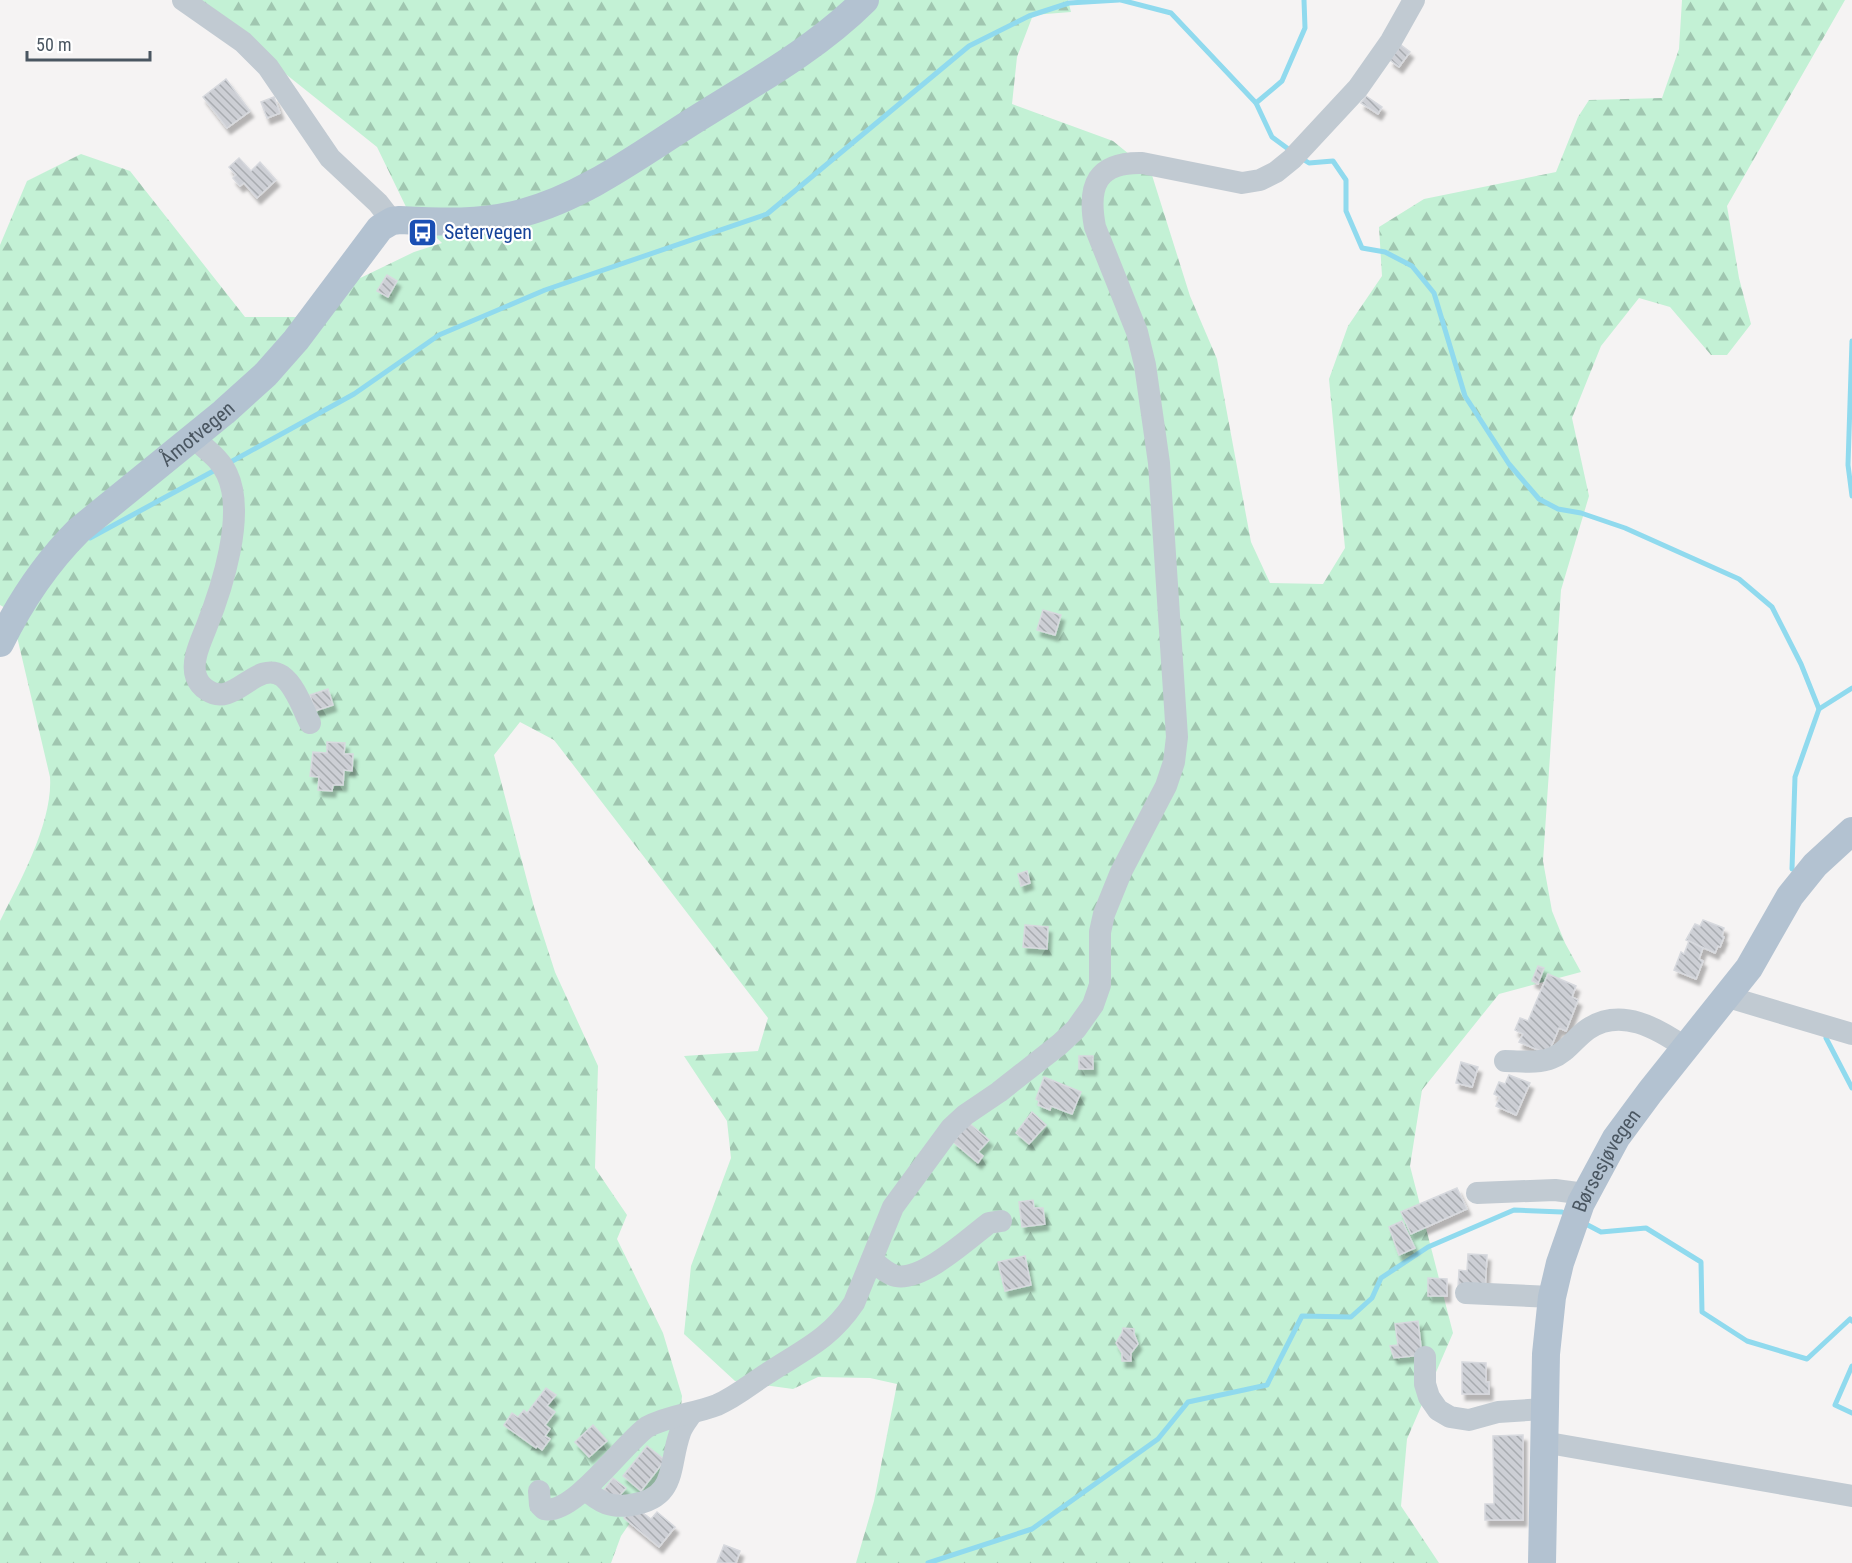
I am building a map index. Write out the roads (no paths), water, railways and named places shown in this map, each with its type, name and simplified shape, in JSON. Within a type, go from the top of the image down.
[{"type":"main road","points":[[392,221],[484,221],[537,209],[574,192],[637,156],[771,72],[834,27],[865,0]]},
{"type":"main road","name":"Åmotvegen","points":[[0,643],[24,596],[65,545],[79,530],[241,397],[281,359],[321,308],[372,236],[392,221]]},
{"type":"main road","name":"Børsesjøvegen","points":[[1542,1563],[1546,1354],[1552,1297],[1560,1263],[1578,1212],[1616,1137],[1749,968],[1790,896],[1815,866],[1852,831]]},
{"type":"street","points":[[183,0],[243,42],[268,68],[330,158],[378,203],[392,221]]},
{"type":"street","points":[[538,1491],[540,1505],[549,1510],[564,1506],[585,1489],[647,1426],[729,1399],[829,1334],[854,1303],[893,1207],[951,1128],[1060,1044],[1076,1029],[1093,1005],[1100,985],[1100,932],[1104,914],[1121,872],[1166,786],[1174,762],[1176,723],[1159,463],[1145,365],[1137,332],[1095,227],[1092,210],[1095,184],[1105,171],[1116,165],[1129,163],[1142,163],[1242,183],[1260,180],[1276,172],[1292,159],[1358,87],[1391,40],[1414,0]]},
{"type":"street","points":[[193,437],[210,452],[226,472],[231,485],[234,511],[221,590],[198,648],[196,676],[206,689],[222,694],[234,691],[267,672],[279,675],[292,687],[310,723]]},
{"type":"street","points":[[1728,997],[1852,1034]]},
{"type":"street","points":[[1505,1061],[1545,1061],[1555,1057],[1587,1029],[1601,1022],[1616,1019],[1627,1019],[1647,1025],[1686,1048]]},
{"type":"street","points":[[1477,1193],[1555,1190],[1578,1212]]},
{"type":"street","points":[[872,1260],[892,1275],[911,1276],[926,1269],[989,1223],[1000,1221]]},
{"type":"street","points":[[1466,1293],[1552,1297]]},
{"type":"street","points":[[1425,1357],[1425,1384],[1429,1397],[1438,1410],[1450,1417],[1469,1420],[1498,1412],[1544,1409]]},
{"type":"street","points":[[585,1489],[595,1499],[608,1505],[633,1504],[653,1498],[660,1492],[671,1474],[679,1436],[692,1413]]},
{"type":"street","points":[[1543,1442],[1852,1496]]},
{"type":"waterway","points":[[227,464],[354,394],[439,335],[545,290],[767,214],[969,46],[1029,16],[1069,3],[1119,0]]},
{"type":"waterway","points":[[1121,0],[1171,13],[1256,103]]},
{"type":"waterway","points":[[1291,151],[1272,137],[1256,103],[1282,81],[1305,28],[1304,0]]},
{"type":"waterway","points":[[1301,158],[1309,163],[1333,161],[1346,180],[1346,211],[1362,248],[1385,252],[1412,266],[1434,293],[1465,396],[1509,464],[1539,499],[1558,509],[1581,513],[1625,528],[1739,579],[1772,607],[1801,664],[1819,709],[1795,777],[1792,869]]},
{"type":"waterway","points":[[1852,341],[1848,465],[1852,496]]},
{"type":"waterway","points":[[90,538],[219,468]]},
{"type":"waterway","points":[[1819,709],[1852,688]]},
{"type":"waterway","points":[[1826,1038],[1852,1088]]},
{"type":"waterway","points":[[928,1563],[1032,1529],[1158,1439],[1188,1402],[1267,1385],[1302,1316],[1351,1317],[1372,1298],[1381,1278],[1428,1247],[1514,1210],[1562,1212],[1569,1215]]},
{"type":"waterway","points":[[1582,1222],[1601,1232],[1646,1228],[1701,1262],[1702,1312],[1747,1341],[1807,1359],[1850,1319],[1852,1321]]},
{"type":"waterway","points":[[1852,1366],[1835,1405],[1852,1413]]},
{"type":"place","name":"Setervegen","points":[[423,232]]}]
